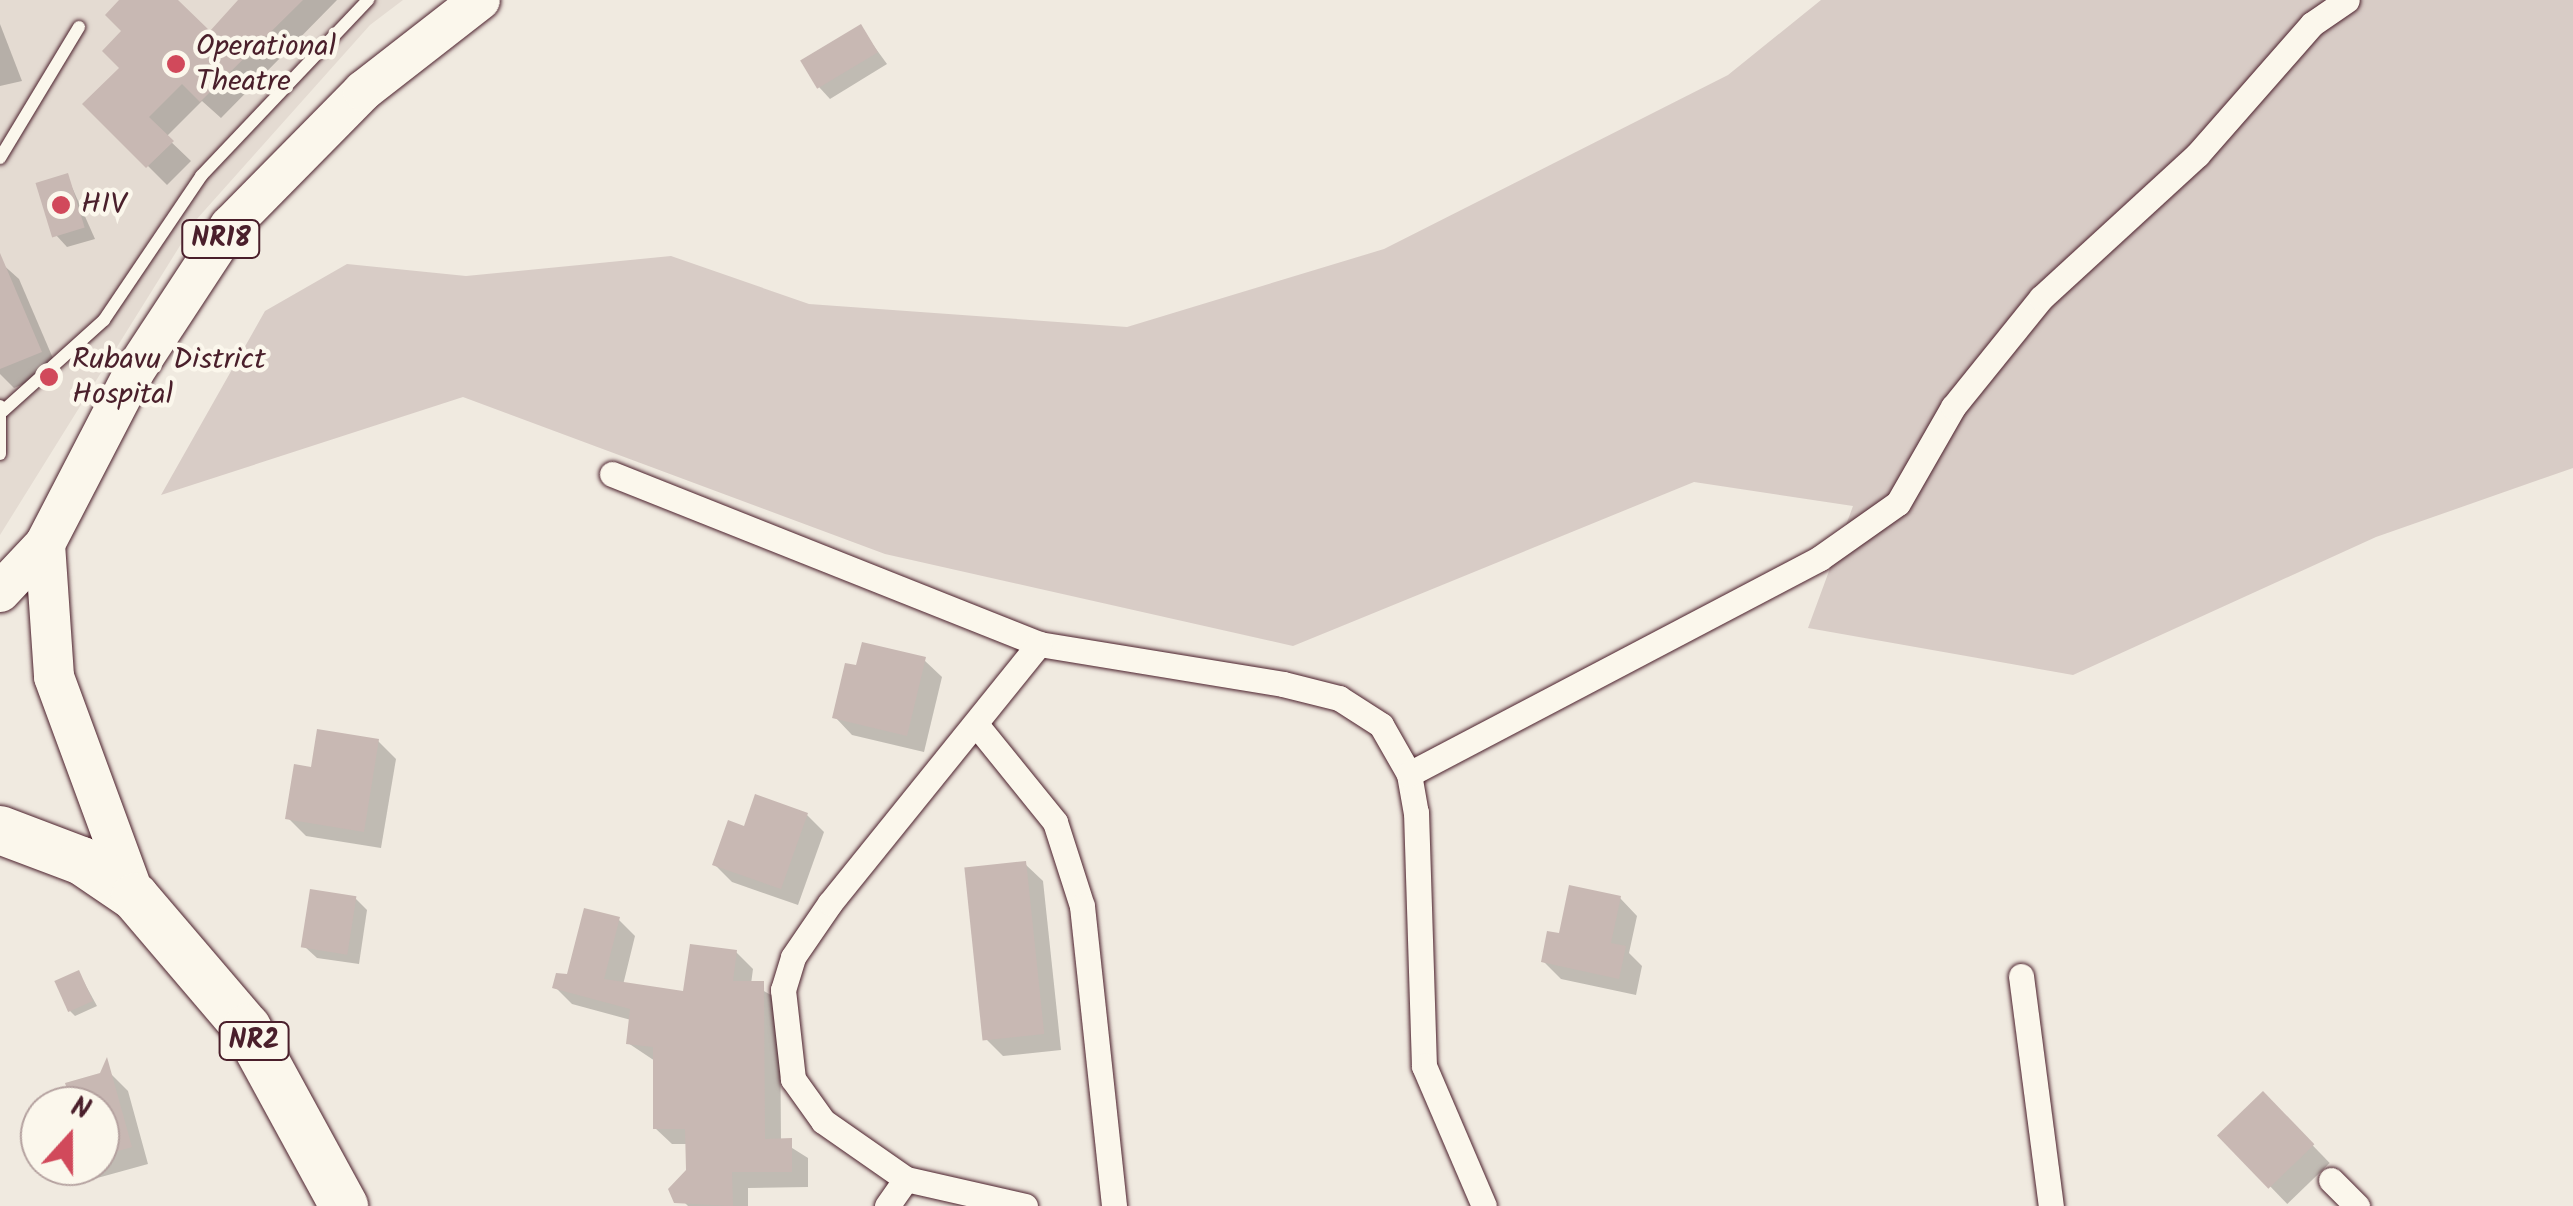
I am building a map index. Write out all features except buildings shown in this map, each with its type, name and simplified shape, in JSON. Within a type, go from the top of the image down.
[{"type":"highway","name":"NR2","points":[[0,830],[82,861],[135,897],[247,1028],[344,1206]]},
{"type":"main road","name":"NR18","points":[[0,592],[45,544],[134,372],[230,226],[362,91],[480,0]]},
{"type":"main road","points":[[45,544],[54,677],[135,897]]},
{"type":"street","points":[[1409,774],[1820,558],[1898,503],[1953,408],[2041,298],[2198,154],[2312,24],[2347,0]]},
{"type":"street","points":[[612,474],[1040,644],[1339,698],[1381,725],[1409,774],[1424,1066],[1484,1206]]},
{"type":"street","points":[[1025,1206],[906,1179],[823,1122],[793,1078],[783,990],[793,957],[830,903],[979,728],[1040,644]]},
{"type":"street","points":[[979,728],[1019,766],[1055,822],[1082,906],[1114,1206]]},
{"type":"street","points":[[2021,976],[2052,1206]]},
{"type":"street","points":[[887,1206],[906,1179]]},
{"type":"street","points":[[2331,1180],[2357,1206]]},
{"type":"lane","points":[[0,454],[1,408],[104,320],[201,176],[368,0]]},
{"type":"lane","points":[[0,158],[78,27]]},
{"type":"shaded area","name":"Rubavu District Hospital","points":[[0,0],[403,0],[370,25],[196,220],[0,535]]},
{"type":"shaded area","points":[[1821,0],[2573,0],[2573,468],[2376,537],[2073,675],[1808,628],[1853,506],[1694,482],[1293,646],[885,554],[463,397],[161,495],[265,311],[347,264],[466,276],[671,256],[809,304],[1127,327],[1384,249],[1728,75]]},
{"type":"place","name":"Operational Theatre","points":[[176,64]]},
{"type":"place","name":"HIV","points":[[61,205]]},
{"type":"place","name":"Rubavu District Hospital","points":[[49,377]]}]
